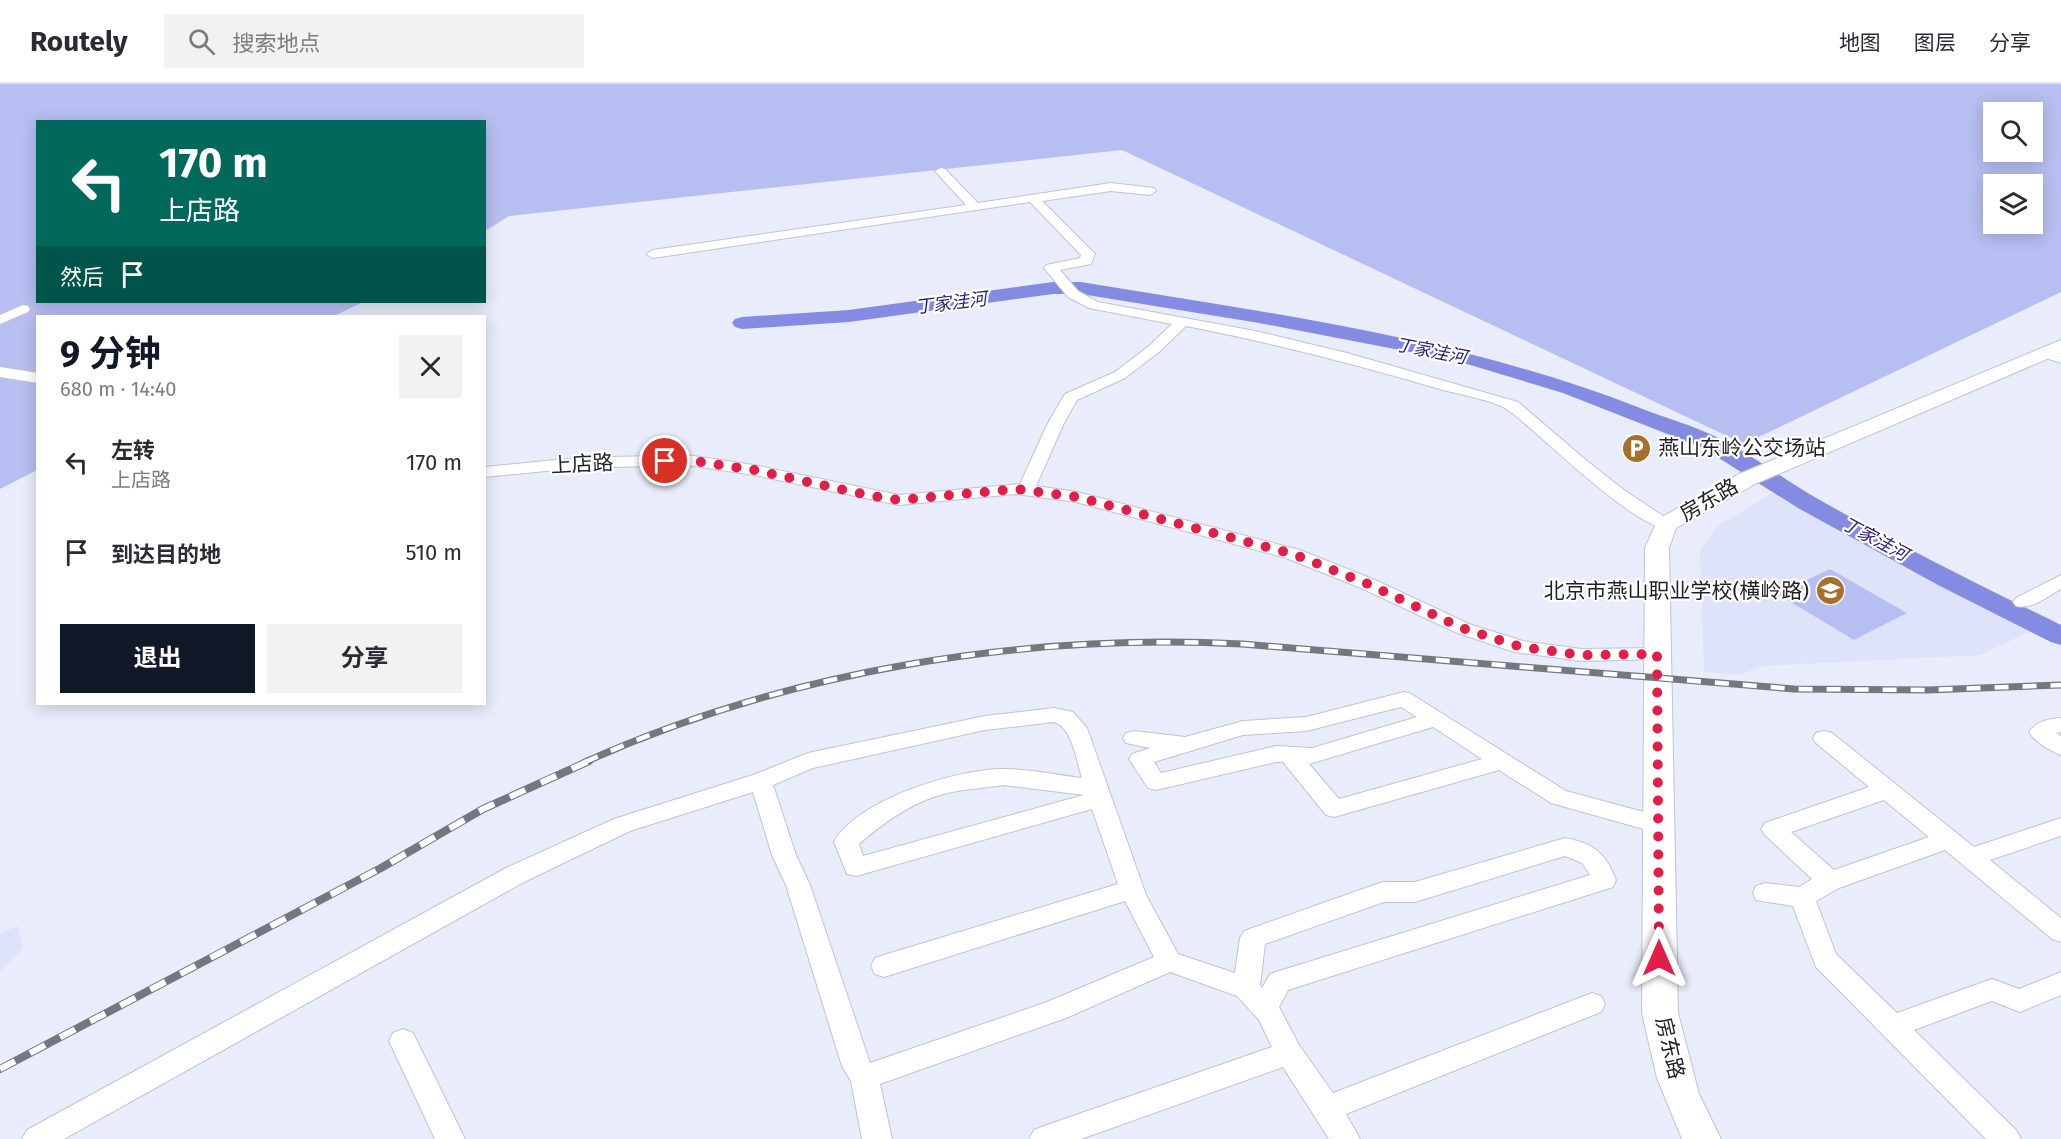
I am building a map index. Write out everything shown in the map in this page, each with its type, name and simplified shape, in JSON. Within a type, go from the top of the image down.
[{"type":"main road","name":"房东路","points":[[1702,1139],[1681,1094],[1667,1051],[1660,1013],[1657,548],[1666,524],[1747,479],[2056,352]]},
{"type":"street","points":[[941,171],[974,206]]},
{"type":"street","points":[[653,254],[1111,187],[1150,191]]},
{"type":"street","points":[[1034,200],[1088,254],[1086,261],[1051,268],[1061,277],[1073,294],[1094,305],[1255,335],[1347,357],[1512,405],[1618,494],[1666,524]]},
{"type":"street","points":[[0,320],[23,309]]},
{"type":"street","points":[[1026,490],[1056,423],[1071,397],[1120,375],[1154,349],[1182,322]]},
{"type":"street","points":[[0,372],[36,378]]},
{"type":"street","name":"上店路","points":[[486,472],[576,463],[687,460],[754,470],[899,500],[1002,489],[1077,497],[1293,554],[1368,584],[1462,628],[1521,647],[1581,655],[1657,654]]},
{"type":"street","points":[[2023,602],[2061,581]]},
{"type":"street","points":[[1436,719],[1312,756],[1276,754],[1156,782],[1140,759],[1243,728],[1306,724],[1404,699],[1436,719],[1559,797],[1658,824]]},
{"type":"street","points":[[37,1139],[514,875],[622,825],[761,781],[808,761],[985,723],[1054,715],[1065,717],[1076,728],[1132,889],[1169,961],[1246,988],[1265,1009],[1289,1053],[1327,1108],[1345,1139]]},
{"type":"street","points":[[2061,725],[2050,726],[2040,732],[2061,747]]},
{"type":"street","points":[[1134,738],[1185,745]]},
{"type":"street","points":[[1824,738],[2061,932]]},
{"type":"street","points":[[1289,754],[1334,809],[1502,761]]},
{"type":"street","points":[[1003,777],[1099,793],[855,867],[846,842],[872,819],[904,801],[943,786],[1003,777]]},
{"type":"street","points":[[761,781],[784,855],[798,885],[856,1066],[864,1077],[877,1139]]},
{"type":"street","points":[[1830,881],[1773,829],[1887,790]]},
{"type":"street","points":[[1969,858],[2061,826]]},
{"type":"street","points":[[1765,892],[1802,897],[1830,881],[1948,840]]},
{"type":"street","points":[[1246,988],[1253,938],[1383,892],[1415,891],[1565,847],[1582,849],[1599,863],[1604,880],[1279,982],[1265,1009]]},
{"type":"street","points":[[884,966],[1132,889]]},
{"type":"street","points":[[1802,897],[1825,960],[1890,1027],[2006,1139]]},
{"type":"street","points":[[864,1077],[1038,1017],[1125,984],[1169,961]]},
{"type":"street","points":[[1890,1027],[1992,990],[2020,1001],[2061,983]]},
{"type":"street","points":[[1327,1108],[1592,1004]]},
{"type":"street","points":[[403,1041],[450,1139]]},
{"type":"street","points":[[1044,1139],[1289,1053]]},
{"type":"shaded area","points":[[0,84],[2061,84],[2061,292],[1744,444],[1122,150],[509,216],[486,230],[486,120],[36,120],[36,303],[361,303],[336,315],[36,315],[36,471],[0,489]]},
{"type":"shaded area","name":"北京市燕山职业学校(横岭路)","points":[[1775,492],[2031,631],[1980,655],[1764,666],[1738,675],[1704,672],[1700,551],[1717,526]]},
{"type":"shaded area","points":[[1830,569],[1907,613],[1854,640],[1777,594]]},
{"type":"shaded area","points":[[18,926],[23,948],[0,971],[0,933]]},
{"type":"waterway","name":"丁家洼河","points":[[742,323],[849,316],[1053,288],[1081,288],[1259,317],[1472,359],[1571,388],[1711,443],[1807,503],[1947,579],[2061,636]]},
{"type":"railway","points":[[585,762],[662,730],[742,704],[823,682],[906,665],[990,653],[1075,645],[1159,642],[1242,644],[1794,689],[1928,690],[2061,685]]},
{"type":"railway","points":[[0,1069],[381,868],[483,809],[589,761]]},
{"type":"place","name":"燕山东岭公交场站","points":[[1637,448]]},
{"type":"place","name":"北京市燕山职业学校(横岭路)","points":[[1830,591]]},
{"type":"route","points":[[665,461],[687,460],[754,470],[899,500],[1002,489],[1046,491],[1077,497],[1293,554],[1368,584],[1462,628],[1521,647],[1581,655],[1657,654],[1659,958]]}]
